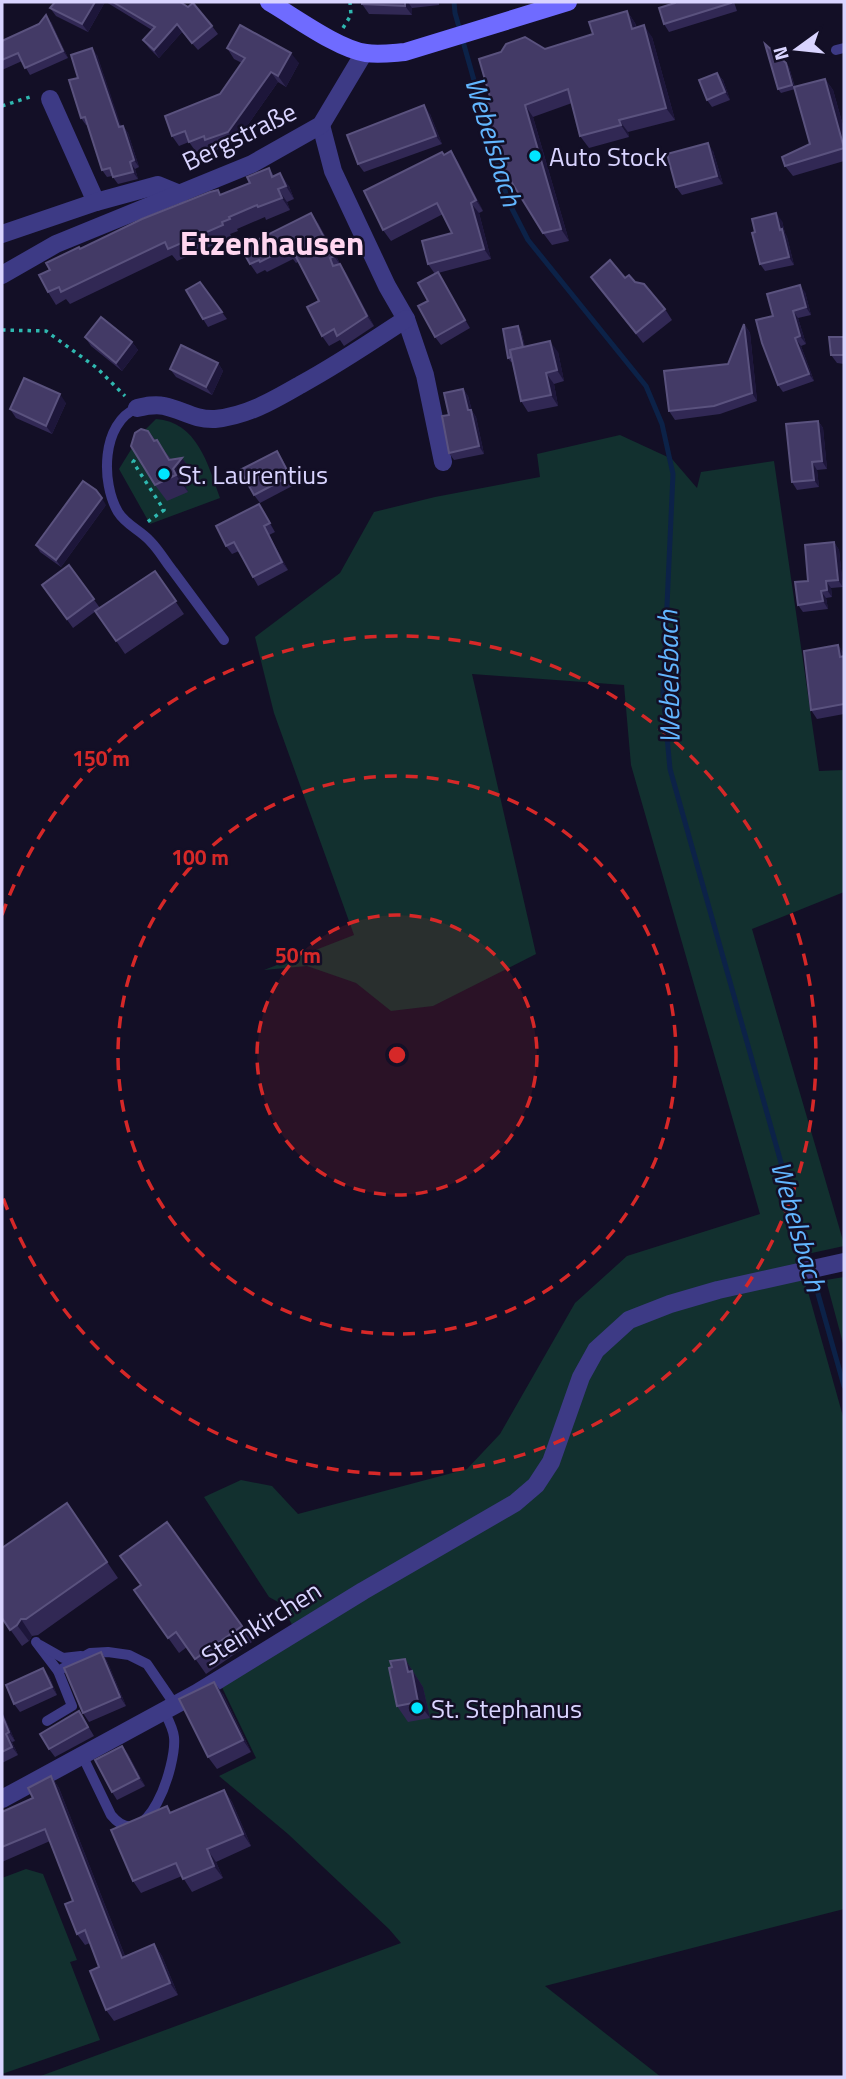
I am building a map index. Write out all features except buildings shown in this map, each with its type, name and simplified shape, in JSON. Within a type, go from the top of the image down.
[{"type":"main road","points":[[270,2],[335,41],[364,53],[381,54],[405,52],[560,3]]},
{"type":"street","name":"Bergstraße","points":[[2,275],[56,244],[252,164],[321,125],[364,53]]},
{"type":"street","points":[[50,99],[96,202]]},
{"type":"street","points":[[321,125],[333,171],[387,286],[406,319],[425,374],[443,462]]},
{"type":"street","name":"Bergstraße","points":[[2,234],[96,202],[159,185],[180,194]]},
{"type":"street","points":[[137,408],[166,406],[199,419],[217,419],[240,414],[261,407],[333,367],[406,319]]},
{"type":"street","name":"Steinkirchen","points":[[2,1800],[169,1708],[515,1503],[536,1485],[551,1462],[581,1377],[596,1350],[629,1320],[670,1304],[801,1270],[844,1262]]},
{"type":"lane","points":[[137,408],[122,417],[114,430],[107,467],[113,499],[119,513],[127,523],[149,539],[224,640]]},
{"type":"lane","points":[[47,1721],[72,1706],[58,1671],[36,1642],[63,1658],[85,1656]]},
{"type":"lane","points":[[58,1671],[90,1653],[129,1655],[147,1664],[169,1708],[174,1737],[173,1757],[166,1783],[153,1811],[141,1822],[128,1826],[118,1823],[111,1815],[82,1755]]},
{"type":"path","points":[[335,41],[351,15],[350,2]]},
{"type":"path","points":[[2,106],[30,96],[50,99]]},
{"type":"path","points":[[2,330],[46,331],[97,368],[137,408]]},
{"type":"path","points":[[147,444],[133,463],[164,510],[148,522]]},
{"type":"green space","points":[[156,419],[170,422],[191,436],[205,459],[220,498],[150,524],[119,469],[140,435]]},
{"type":"green space","points":[[620,435],[672,459],[697,488],[701,472],[774,461],[819,771],[844,770],[844,892],[752,929],[844,1244],[798,1256],[799,1277],[807,1288],[844,1420],[844,1909],[545,1986],[661,2077],[38,2077],[401,1943],[288,1834],[219,1776],[256,1758],[217,1677],[294,1628],[280,1603],[269,1597],[204,1497],[241,1480],[272,1486],[298,1514],[467,1469],[500,1434],[575,1303],[627,1256],[760,1214],[631,765],[624,685],[472,674],[536,954],[433,1006],[391,1011],[356,983],[307,966],[264,970],[354,935],[274,713],[255,637],[340,573],[374,512],[540,477],[537,454]]},
{"type":"green space","points":[[844,1277],[844,1347],[826,1280]]},
{"type":"green space","points":[[26,1869],[43,1874],[77,1960],[70,1962],[100,2040],[2,2074],[2,1878]]},
{"type":"waterway","name":"Webelsbach","points":[[454,2],[508,201],[528,240],[646,386],[662,424],[673,474],[663,693],[670,769],[844,1386]]},
{"type":"place","name":"Auto Stock","points":[[535,156]]},
{"type":"place","name":"St. Laurentius","points":[[164,474]]},
{"type":"place","name":"St. Stephanus","points":[[417,1708]]},
{"type":"district","name":"Etzenhausen","points":[[272,243]]}]
